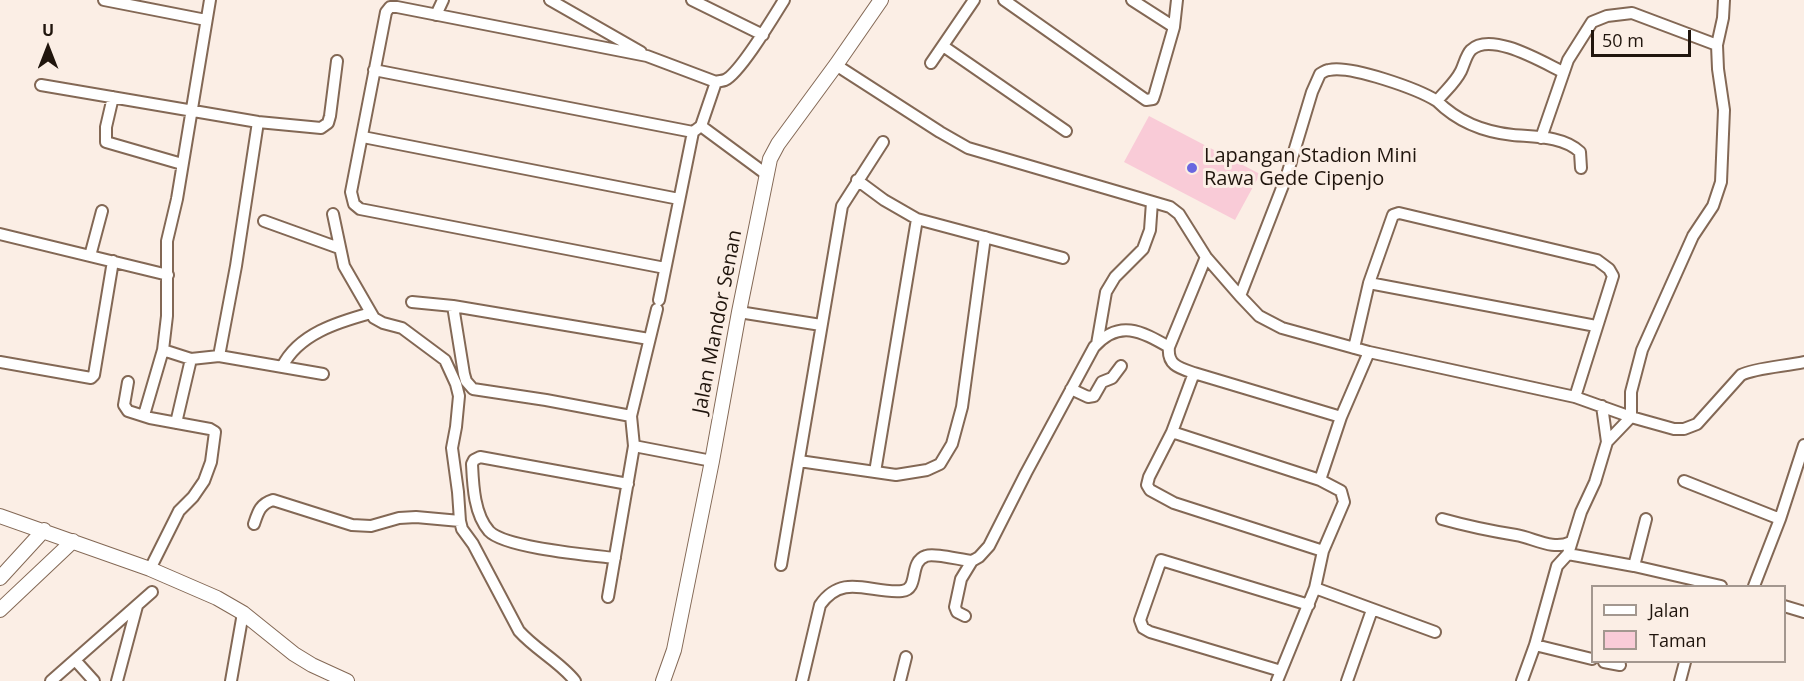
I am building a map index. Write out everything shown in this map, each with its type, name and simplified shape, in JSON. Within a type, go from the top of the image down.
[{"type":"street","points":[[104,0],[206,20]]},
{"type":"street","points":[[144,415],[163,350],[168,275],[167,241],[210,0]]},
{"type":"street","points":[[436,15],[442,0]]},
{"type":"street","points":[[550,0],[647,56]]},
{"type":"street","points":[[692,0],[763,35]]},
{"type":"street","points":[[665,268],[360,209],[354,204],[351,192],[386,12],[390,7],[397,7],[647,56],[716,81],[726,80],[763,35],[784,0]]},
{"type":"street","name":"Jalan Mandor Senan","points":[[663,681],[674,650],[766,174],[773,152],[881,0]]},
{"type":"street","points":[[931,63],[974,0]]},
{"type":"street","points":[[1004,0],[1146,100],[1153,99],[1155,93],[1174,27],[1177,0]]},
{"type":"street","points":[[1132,0],[1174,27]]},
{"type":"street","points":[[1607,442],[1631,417],[1631,392],[1642,350],[1693,236],[1713,206],[1721,182],[1724,110],[1717,45],[1724,0]]},
{"type":"street","points":[[1541,138],[1568,60],[1592,22],[1607,16],[1632,13],[1717,45]]},
{"type":"street","points":[[1437,101],[1460,73],[1470,51],[1482,44],[1497,44],[1512,49],[1563,72]]},
{"type":"street","points":[[943,46],[1066,131]]},
{"type":"street","points":[[41,85],[258,122],[321,128],[328,123],[337,61]]},
{"type":"street","points":[[836,65],[968,148],[1170,207],[1179,214],[1206,257],[1240,296],[1259,316],[1282,328],[1369,352],[1575,397],[1631,417],[1674,429],[1684,429],[1697,424],[1741,375],[1750,370],[1804,362]]},
{"type":"street","points":[[1240,296],[1287,175],[1312,92],[1320,74],[1329,69],[1401,83],[1424,92],[1452,115],[1471,125],[1510,135],[1552,139],[1576,148],[1580,152],[1581,168]]},
{"type":"street","points":[[374,70],[697,129],[766,174]]},
{"type":"street","points":[[608,597],[634,446],[631,416],[658,305],[679,199],[697,129],[716,81]]},
{"type":"street","points":[[113,98],[106,128],[106,142],[182,165]]},
{"type":"street","points":[[219,356],[237,266],[258,122]]},
{"type":"street","points":[[363,136],[679,199]]},
{"type":"street","points":[[781,565],[842,206],[883,142]]},
{"type":"street","points":[[857,180],[884,200],[917,219],[1063,258]]},
{"type":"street","points":[[1097,344],[1106,292],[1115,276],[1143,249],[1150,230],[1152,202]]},
{"type":"street","points":[[90,256],[102,211]]},
{"type":"street","points":[[1354,348],[1369,283],[1393,216],[1399,213],[1597,260],[1609,269],[1613,276],[1575,397]]},
{"type":"street","points":[[333,214],[344,266],[371,313],[377,320],[402,328],[445,360],[459,396],[452,448],[459,520],[462,529],[474,544],[519,631],[530,643],[568,671],[575,681]]},
{"type":"street","points":[[875,472],[917,219]]},
{"type":"street","points":[[264,222],[339,248]]},
{"type":"street","points":[[0,234],[168,275]]},
{"type":"street","points":[[800,461],[896,475],[927,470],[940,464],[952,444],[962,407],[986,237]]},
{"type":"street","points":[[1206,257],[1169,347],[1168,355],[1174,366],[1194,374],[1341,417]]},
{"type":"street","points":[[0,362],[91,378],[94,375],[113,261]]},
{"type":"street","points":[[1369,283],[1596,326]]},
{"type":"street","points":[[412,302],[453,306],[649,339]]},
{"type":"street","points":[[453,306],[464,374],[466,381],[473,389],[631,416]]},
{"type":"street","points":[[739,312],[821,325]]},
{"type":"street","points":[[282,367],[300,342],[340,322],[371,313]]},
{"type":"street","points":[[965,616],[957,612],[956,600],[961,579],[972,561],[980,557],[988,546],[1097,344],[1105,335],[1122,331],[1142,332],[1169,347]]},
{"type":"street","points":[[163,350],[190,359],[219,356],[324,374]]},
{"type":"street","points":[[1320,480],[1341,417],[1369,352]]},
{"type":"street","points":[[176,423],[190,359]]},
{"type":"street","points":[[1071,389],[1088,397],[1094,396],[1101,382],[1112,378],[1121,366]]},
{"type":"street","points":[[1194,374],[1172,432],[1149,477],[1147,484],[1150,490],[1174,503],[1323,551]]},
{"type":"street","points":[[128,382],[125,408],[128,411],[215,432],[204,482],[179,511],[150,569]]},
{"type":"street","points":[[1522,681],[1535,645],[1557,566],[1568,554],[1581,512],[1596,482],[1607,442],[1602,406]]},
{"type":"street","points":[[1172,432],[1320,480],[1341,491],[1344,502],[1323,551],[1309,605],[1279,676],[1143,628],[1140,620],[1161,560],[1309,605]]},
{"type":"street","points":[[1754,585],[1780,519],[1804,445]]},
{"type":"street","points":[[634,446],[712,461]]},
{"type":"street","points":[[615,558],[547,549],[499,538],[489,530],[480,513],[474,494],[472,464],[480,457],[628,484]]},
{"type":"street","points":[[1684,481],[1780,519]]},
{"type":"street","points":[[254,525],[260,507],[273,500],[352,525],[371,526],[399,518],[416,517],[459,520]]},
{"type":"street","points":[[0,516],[150,569],[216,598],[243,613],[294,654],[347,681]]},
{"type":"street","points":[[1442,519],[1486,531],[1518,535],[1544,544],[1563,545],[1571,542]]},
{"type":"street","points":[[1634,566],[1646,519]]},
{"type":"street","points":[[0,578],[44,531]]},
{"type":"street","points":[[0,610],[73,541]]},
{"type":"street","points":[[1568,554],[1634,566],[1715,585]]},
{"type":"street","points":[[802,681],[820,605],[827,596],[839,589],[857,586],[901,591],[908,589],[912,585],[915,566],[921,558],[928,555],[972,561]]},
{"type":"street","points":[[1315,588],[1435,632]]},
{"type":"street","points":[[51,681],[152,592]]},
{"type":"street","points":[[117,681],[138,605]]},
{"type":"street","points":[[1786,606],[1804,612]]},
{"type":"street","points":[[1347,681],[1372,610]]},
{"type":"street","points":[[231,681],[243,613]]},
{"type":"street","points":[[1535,645],[1591,659]]},
{"type":"street","points":[[900,681],[906,657]]},
{"type":"street","points":[[75,660],[94,681]]},
{"type":"street","points":[[1609,663],[1620,665]]},
{"type":"street","points":[[1680,681],[1685,663]]},
{"type":"green space","name":"Lapangan Stadion Mini Rawa Gede Cipenjo","points":[[1149,116],[1260,174],[1235,220],[1124,162]]},
{"type":"place","name":"Lapangan Stadion Mini Rawa Gede Cipenjo","points":[[1192,168]]}]
